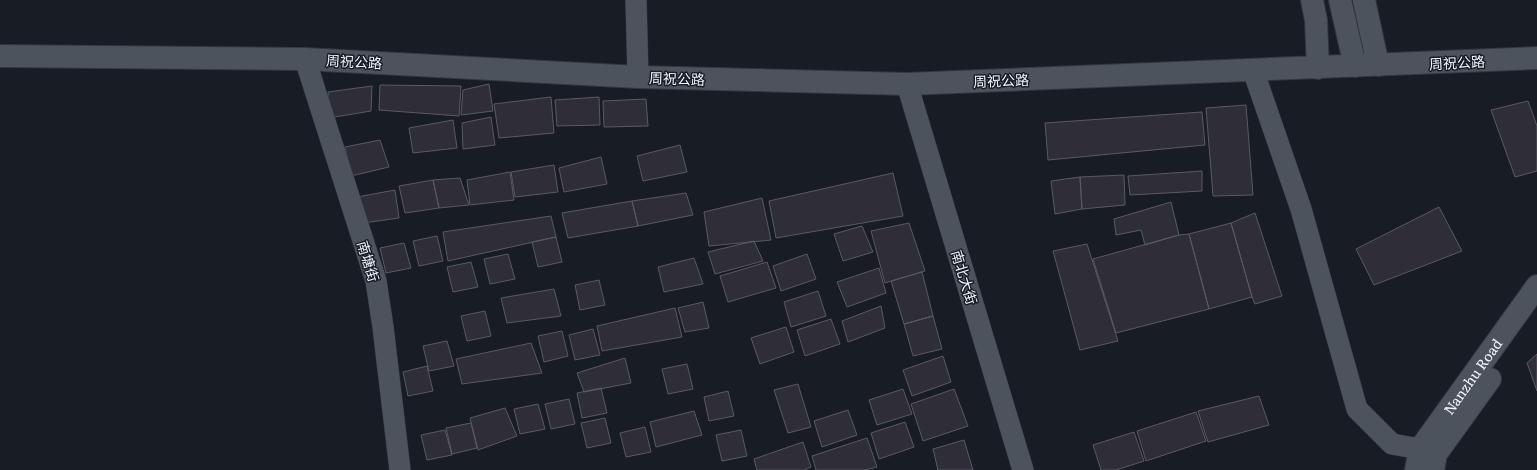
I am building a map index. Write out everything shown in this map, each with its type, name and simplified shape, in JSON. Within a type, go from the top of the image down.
[{"type":"street","points":[[636,0],[638,77]]},
{"type":"street","points":[[1312,0],[1316,20],[1318,68]]},
{"type":"street","points":[[1340,0],[1355,66]]},
{"type":"street","points":[[1364,0],[1378,65]]},
{"type":"street","name":"周祝公路","points":[[0,56],[305,59],[638,77],[906,84],[1537,58]]},
{"type":"street","name":"南塘街","points":[[305,59],[376,281],[400,470]]},
{"type":"street","points":[[1253,70],[1301,209],[1357,409],[1392,444],[1418,460]]},
{"type":"street","name":"南北大街","points":[[906,84],[1023,470]]},
{"type":"street","name":"Nanzhu Road","points":[[1418,460],[1537,286]]},
{"type":"street","points":[[1433,470],[1436,454],[1537,312]]},
{"type":"building","points":[[489,84],[493,111],[461,115],[463,90]]},
{"type":"building","points":[[380,85],[461,86],[459,116],[379,110]]},
{"type":"building","points":[[372,86],[371,111],[329,118],[328,92]]},
{"type":"building","points":[[551,97],[554,133],[499,138],[494,104]]},
{"type":"building","points":[[599,97],[600,125],[557,126],[555,100]]},
{"type":"building","points":[[646,99],[648,126],[604,127],[603,101]]},
{"type":"building","points":[[1528,101],[1537,126],[1537,171],[1515,177],[1491,110]]},
{"type":"building","points":[[1246,105],[1253,195],[1213,196],[1206,108]]},
{"type":"building","points":[[1202,112],[1205,145],[1048,160],[1045,123]]},
{"type":"building","points":[[491,117],[495,145],[463,149],[462,123]]},
{"type":"building","points":[[453,120],[457,148],[413,153],[409,128]]},
{"type":"building","points":[[380,140],[389,167],[351,176],[345,147]]},
{"type":"building","points":[[680,145],[687,172],[643,181],[637,156]]},
{"type":"building","points":[[601,157],[607,184],[564,192],[559,168]]},
{"type":"building","points":[[554,165],[558,192],[515,197],[511,172]]},
{"type":"building","points":[[1202,171],[1202,191],[1130,195],[1128,176]]},
{"type":"building","points":[[510,172],[514,200],[470,205],[467,180]]},
{"type":"building","points":[[893,173],[903,216],[776,238],[769,201]]},
{"type":"building","points":[[1124,175],[1125,205],[1082,209],[1080,177]]},
{"type":"building","points":[[1080,177],[1082,209],[1055,214],[1051,181]]},
{"type":"building","points":[[460,178],[469,205],[439,208],[433,180]]},
{"type":"building","points":[[433,180],[439,208],[405,213],[399,186]]},
{"type":"building","points":[[395,190],[399,218],[363,223],[357,197]]},
{"type":"building","points":[[686,193],[693,215],[638,226],[632,201]]},
{"type":"building","points":[[762,198],[771,240],[709,246],[704,212]]},
{"type":"building","points":[[632,201],[638,226],[568,238],[562,213]]},
{"type":"building","points":[[1171,202],[1179,235],[1145,245],[1141,230],[1116,235],[1114,219]]},
{"type":"building","points":[[1439,207],[1462,251],[1374,285],[1356,249]]},
{"type":"building","points":[[1255,213],[1282,296],[1255,304],[1231,223]]},
{"type":"building","points":[[551,216],[556,237],[448,261],[443,232]]},
{"type":"building","points":[[909,223],[925,271],[885,283],[871,231]]},
{"type":"building","points":[[1231,223],[1252,297],[1209,309],[1189,234]]},
{"type":"building","points":[[862,226],[873,252],[843,261],[834,234]]},
{"type":"building","points":[[1189,234],[1209,309],[1116,333],[1093,259],[1179,235]]},
{"type":"building","points":[[437,236],[443,261],[419,266],[413,241]]},
{"type":"building","points":[[556,237],[562,262],[538,267],[532,242]]},
{"type":"building","points":[[754,241],[763,261],[715,274],[708,252]]},
{"type":"building","points":[[404,243],[411,268],[386,273],[380,248]]},
{"type":"building","points":[[1087,244],[1118,341],[1080,350],[1053,251]]},
{"type":"building","points":[[508,254],[515,279],[490,284],[484,259]]},
{"type":"building","points":[[807,254],[816,279],[781,291],[773,266]]},
{"type":"building","points":[[694,258],[703,284],[664,292],[658,267]]},
{"type":"building","points":[[471,262],[478,287],[453,292],[447,267]]},
{"type":"building","points":[[767,262],[776,288],[728,302],[720,276]]},
{"type":"building","points":[[879,268],[886,293],[847,307],[837,282]]},
{"type":"building","points":[[922,272],[933,316],[904,324],[891,281]]},
{"type":"building","points":[[599,280],[605,305],[580,310],[575,285]]},
{"type":"building","points":[[554,289],[561,316],[507,323],[501,298]]},
{"type":"building","points":[[818,291],[826,316],[791,327],[784,302]]},
{"type":"building","points":[[703,302],[709,328],[685,332],[678,308]]},
{"type":"building","points":[[881,306],[885,328],[848,342],[842,321]]},
{"type":"building","points":[[675,308],[682,337],[602,351],[597,326]]},
{"type":"building","points":[[485,311],[491,336],[467,341],[461,316]]},
{"type":"building","points":[[933,316],[942,349],[913,356],[904,324]]},
{"type":"building","points":[[831,319],[840,344],[805,356],[797,330]]},
{"type":"building","points":[[786,327],[794,352],[760,364],[751,338]]},
{"type":"building","points":[[593,329],[600,355],[575,360],[569,335]]},
{"type":"building","points":[[562,331],[568,356],[544,362],[538,336]]},
{"type":"building","points":[[447,341],[454,366],[429,371],[423,346]]},
{"type":"building","points":[[531,343],[542,373],[462,384],[456,359]]},
{"type":"building","points":[[1537,354],[1537,391],[1527,363]]},
{"type":"building","points":[[943,356],[951,382],[912,396],[903,370]]},
{"type":"building","points":[[625,358],[631,383],[584,392],[577,373]]},
{"type":"building","points":[[687,364],[693,389],[668,394],[662,369]]},
{"type":"building","points":[[427,366],[433,391],[408,396],[403,372]]},
{"type":"building","points":[[798,384],[811,427],[788,433],[774,390]]},
{"type":"building","points":[[601,388],[607,413],[582,418],[577,393]]},
{"type":"building","points":[[903,389],[912,414],[877,425],[869,400]]},
{"type":"building","points":[[954,389],[968,426],[923,441],[911,404]]},
{"type":"building","points":[[728,391],[734,416],[709,421],[704,397]]},
{"type":"building","points":[[1259,396],[1269,425],[1208,442],[1198,411]]},
{"type":"building","points":[[569,399],[575,424],[551,429],[545,404]]},
{"type":"building","points":[[538,404],[545,429],[520,434],[514,409]]},
{"type":"building","points":[[505,408],[517,436],[478,450],[470,418]]},
{"type":"building","points":[[848,410],[857,435],[822,447],[814,421]]},
{"type":"building","points":[[694,411],[702,435],[656,447],[650,422]]},
{"type":"building","points":[[1196,412],[1206,441],[1146,461],[1137,431]]},
{"type":"building","points":[[605,418],[611,443],[587,448],[581,423]]},
{"type":"building","points":[[905,422],[914,447],[879,459],[871,433]]},
{"type":"building","points":[[471,423],[477,448],[452,454],[446,428]]},
{"type":"building","points":[[645,427],[651,452],[626,457],[620,433]]},
{"type":"building","points":[[445,430],[452,455],[427,460],[421,435]]},
{"type":"building","points":[[741,430],[747,456],[722,461],[716,435]]},
{"type":"building","points":[[1134,432],[1144,461],[1116,470],[1101,470],[1093,445]]},
{"type":"building","points":[[867,438],[877,467],[865,470],[816,470],[812,456]]},
{"type":"building","points":[[964,440],[973,470],[938,470],[933,449]]},
{"type":"building","points":[[803,442],[811,467],[804,470],[757,470],[754,459]]}]
